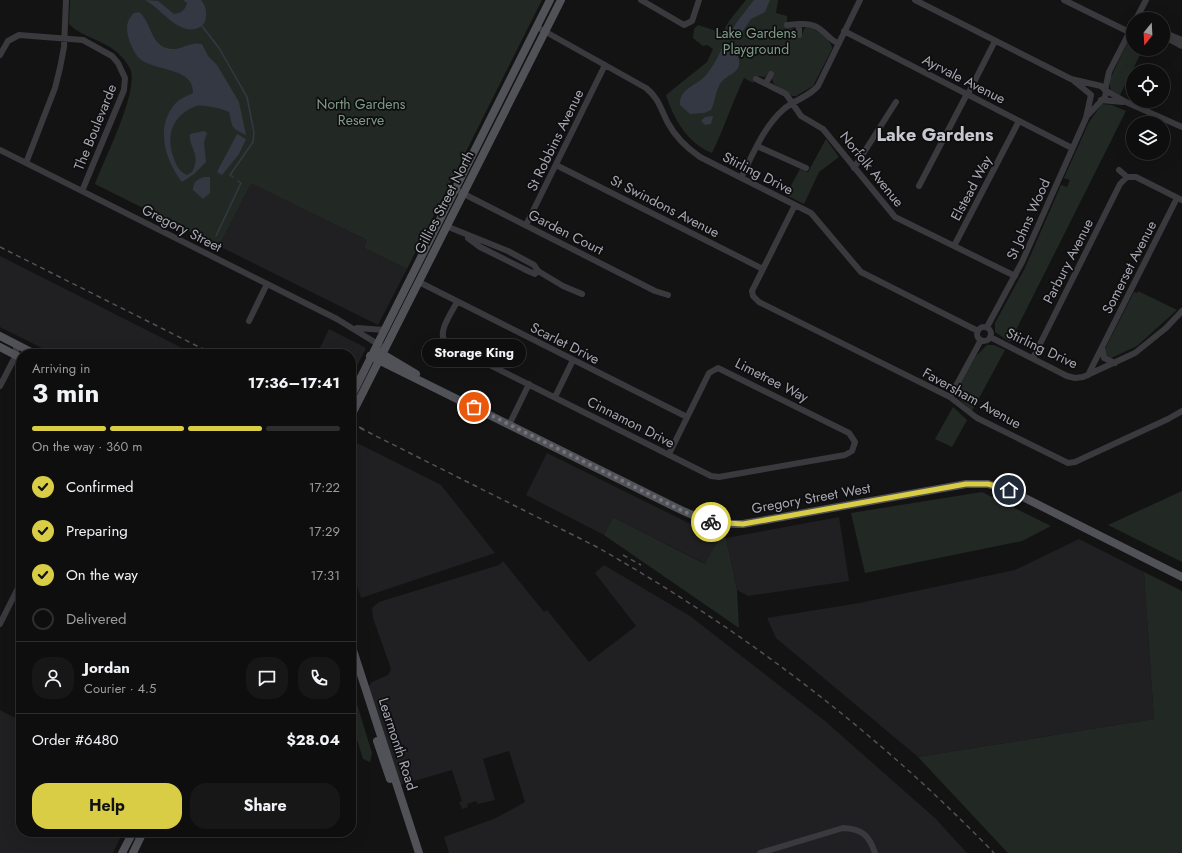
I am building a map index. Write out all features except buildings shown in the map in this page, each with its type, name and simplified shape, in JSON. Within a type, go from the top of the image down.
[{"type":"main road","name":"Gillies Street North","points":[[356,387],[550,0]]},
{"type":"main road","name":"Gillies Street North","points":[[356,406],[561,0]]},
{"type":"main road","points":[[0,336],[24,349]]},
{"type":"main road","points":[[4,349],[16,355]]},
{"type":"main road","name":"Gregory Street West","points":[[374,350],[450,396],[682,511],[714,523],[743,524],[954,486],[981,483],[1009,490],[1182,577]]},
{"type":"main road","name":"Learmonth Road","points":[[356,662],[386,760],[419,853]]},
{"type":"main road","name":"Learmonth Road","points":[[356,669],[360,677]]},
{"type":"main road","name":"Learmonth Road","points":[[393,781],[413,853]]},
{"type":"main road","points":[[122,853],[130,837]]},
{"type":"main road","points":[[133,853],[141,837]]},
{"type":"street","points":[[24,162],[57,79],[63,57],[66,0]]},
{"type":"street","points":[[641,0],[684,25],[692,21],[699,0]]},
{"type":"street","points":[[741,178],[757,146],[778,115],[792,103],[811,93],[818,86],[860,0]]},
{"type":"street","points":[[914,0],[1071,79],[1091,94],[1095,100],[1126,102]]},
{"type":"street","points":[[1064,0],[1126,31]]},
{"type":"street","points":[[1140,12],[1146,0]]},
{"type":"street","points":[[787,25],[799,24],[815,26],[830,40],[838,43]]},
{"type":"street","points":[[799,24],[799,35]]},
{"type":"street","name":"Stirling Drive","points":[[537,27],[646,88],[654,94],[659,101],[672,130],[688,148],[700,157],[795,204],[815,217],[861,272],[978,331]]},
{"type":"street","name":"Ayrvale Avenue","points":[[844,31],[1072,148]]},
{"type":"street","points":[[0,55],[8,41],[17,35],[64,38]]},
{"type":"street","points":[[1170,37],[1182,40]]},
{"type":"street","name":"The Boulevarde","points":[[64,38],[85,41],[112,56],[121,66],[126,78],[124,90],[115,114],[82,191]]},
{"type":"street","points":[[1101,100],[1106,95],[1105,90],[1109,72],[1126,38]]},
{"type":"street","points":[[1170,39],[1182,46]]},
{"type":"street","points":[[919,186],[995,40]]},
{"type":"street","name":"St Robbins Avenue","points":[[526,225],[605,65]]},
{"type":"street","points":[[1091,94],[1091,90],[1109,72]]},
{"type":"street","points":[[766,83],[771,74]]},
{"type":"street","name":"Norfolk Avenue","points":[[756,79],[786,94],[801,116],[825,130],[854,168],[895,217],[1015,276]]},
{"type":"street","points":[[1071,79],[1096,86],[1126,102]]},
{"type":"street","name":"St Johns Wood","points":[[987,327],[1015,276],[1086,118],[1091,94]]},
{"type":"street","name":"St Johns Wood","points":[[1086,118],[1101,100]]},
{"type":"street","points":[[854,168],[896,102]]},
{"type":"street","points":[[1139,108],[1182,127]]},
{"type":"street","name":"Elstead Way","points":[[954,246],[1019,120]]},
{"type":"street","points":[[757,146],[806,168]]},
{"type":"street","name":"Gregory Street","points":[[0,150],[353,327],[371,330],[384,330]]},
{"type":"street","name":"St Swindons Avenue","points":[[556,165],[763,269]]},
{"type":"street","points":[[1119,170],[1128,177],[1136,177],[1180,199]]},
{"type":"street","name":"Parbury Avenue","points":[[1032,358],[1120,184],[1128,177]]},
{"type":"street","name":"Garden Court","points":[[455,190],[655,291],[668,295]]},
{"type":"street","name":"Somerset Avenue","points":[[1088,375],[1180,199]]},
{"type":"street","points":[[763,269],[795,204]]},
{"type":"street","points":[[446,226],[508,251],[537,267],[538,271],[570,290],[582,294]]},
{"type":"street","points":[[457,231],[503,259],[535,274],[538,271]]},
{"type":"street","points":[[503,259],[508,251]]},
{"type":"street","points":[[528,271],[532,264]]},
{"type":"street","name":"Faversham Avenue","points":[[763,269],[752,291],[753,296],[766,305],[950,397],[977,418],[1069,463],[1075,462],[1182,411]]},
{"type":"street","name":"Scarlet Drive","points":[[419,282],[687,417]]},
{"type":"street","points":[[249,320],[267,284]]},
{"type":"street","points":[[414,291],[425,288],[432,289]]},
{"type":"street","name":"Cinnamon Drive","points":[[457,302],[443,332],[444,341],[711,476],[720,477],[845,455],[852,451],[855,445]]},
{"type":"street","name":"Stirling Drive","points":[[990,337],[1074,378],[1088,375],[1141,349],[1182,311]]},
{"type":"street","name":"Gregory Street","points":[[353,327],[374,350]]},
{"type":"street","points":[[983,327],[987,327],[991,332],[990,337],[987,340],[981,340],[978,337],[978,331],[983,327]]},
{"type":"street","points":[[950,397],[981,340]]},
{"type":"street","points":[[16,345],[17,349]]},
{"type":"street","points":[[1102,347],[1104,358],[1115,363]]},
{"type":"street","points":[[4,349],[9,368]]},
{"type":"street","points":[[0,386],[9,368],[16,360]]},
{"type":"street","points":[[555,397],[573,360]]},
{"type":"street","name":"Limetree Way","points":[[669,454],[710,372],[721,368],[850,433],[854,438],[855,445]]},
{"type":"street","points":[[509,425],[529,384]]},
{"type":"street","points":[[0,624],[16,592]]},
{"type":"street","points":[[760,853],[843,828],[857,829],[866,834],[875,853]]},
{"type":"shaded area","points":[[145,0],[158,1],[174,14],[183,11],[185,8],[187,3],[183,0],[201,0],[205,8],[205,22],[200,27],[185,29],[171,21]]},
{"type":"shaded area","points":[[754,0],[770,0],[765,12],[751,19],[738,38],[733,38],[730,33]]},
{"type":"shaded area","points":[[139,12],[147,22],[155,39],[164,47],[175,49],[198,43],[202,44],[208,56],[217,65],[239,102],[246,135],[233,126],[229,112],[213,107],[196,106],[181,115],[176,121],[171,134],[171,150],[177,167],[187,175],[192,172],[196,160],[190,134],[204,131],[207,133],[204,142],[206,162],[194,174],[182,182],[167,154],[164,133],[165,123],[175,104],[193,93],[192,84],[187,78],[180,74],[153,66],[137,56],[129,39],[127,26],[128,21],[134,13]]},
{"type":"shaded area","points":[[726,44],[732,46],[737,54],[739,66],[737,70],[722,81],[711,110],[704,113],[690,114],[680,105],[682,95],[706,75],[715,62],[722,47]]},
{"type":"shaded area","points":[[713,116],[711,124],[705,125],[701,121],[705,117]]},
{"type":"shaded area","points":[[237,134],[246,139],[239,154],[222,175],[217,172]]},
{"type":"shaded area","points":[[205,177],[210,177],[210,193],[203,199],[193,190],[193,187],[196,181]]},
{"type":"shaded area","points":[[251,182],[367,240],[364,248],[407,269],[378,325],[219,246]]},
{"type":"shaded area","points":[[0,256],[184,349],[44,349],[0,327]]},
{"type":"shaded area","points":[[329,329],[366,348],[356,368],[356,349],[319,349]]},
{"type":"shaded area","points":[[356,442],[441,485],[495,553],[361,598],[356,583]]},
{"type":"shaded area","points":[[547,453],[719,538],[706,564],[613,517],[604,535],[526,495]]},
{"type":"shaded area","points":[[839,517],[849,581],[748,596],[737,590],[726,538]]},
{"type":"shaded area","points":[[1079,539],[1144,572],[1154,719],[918,757],[776,638],[767,618],[859,603],[1015,570]]},
{"type":"shaded area","points":[[503,561],[544,612],[547,610],[589,662],[636,626],[595,573],[604,565],[690,616],[825,721],[935,818],[967,853],[449,853],[444,837],[496,818],[525,802],[509,751],[483,759],[495,800],[478,804],[476,801],[467,804],[468,807],[462,809],[459,802],[462,801],[452,770],[397,786],[366,689],[372,682],[388,675],[391,669],[373,618],[372,608],[379,602],[499,565]]},
{"type":"shaded area","points":[[0,710],[16,718],[16,837],[121,837],[113,853],[0,853]]},
{"type":"green space","name":"North Gardens Reserve","points":[[70,0],[542,0],[407,269],[364,248],[367,240],[251,183],[219,246],[95,184],[125,111],[132,82],[131,71],[129,66],[113,49],[81,33],[69,24]]},
{"type":"green space","name":"Lake Gardens Playground","points":[[746,0],[778,0],[776,13],[787,16],[787,27],[794,29],[796,36],[802,35],[804,29],[807,27],[810,28],[819,32],[827,39],[832,46],[832,49],[813,86],[796,96],[792,96],[774,84],[769,72],[765,77],[757,76],[753,83],[744,78],[712,153],[703,149],[689,137],[677,121],[666,95],[707,62],[713,49],[707,45],[703,46],[693,38],[694,29],[698,25],[722,33],[729,21]]},
{"type":"green space","points":[[1126,46],[1126,56],[1140,56],[1136,64],[1126,64],[1126,83],[1120,95],[1111,90],[1109,81]]},
{"type":"green space","points":[[1102,104],[1112,105],[1126,111],[1010,342],[995,332],[995,323],[1025,268],[1061,185],[1067,187],[1070,180],[1064,178],[1089,122]]},
{"type":"green space","points":[[826,139],[839,157],[819,172],[804,204],[786,195],[800,169],[808,172]]},
{"type":"green space","points":[[1138,291],[1177,310],[1137,346],[1111,358],[1106,356],[1105,349],[1134,292],[1137,293]]},
{"type":"green space","points":[[987,345],[994,345],[1005,350],[972,411],[958,398],[956,392],[976,356]]},
{"type":"green space","points":[[953,407],[967,420],[952,447],[935,439]]},
{"type":"green space","points":[[1182,491],[1182,562],[1108,525]]},
{"type":"green space","points":[[982,492],[1051,526],[1022,541],[865,573],[851,513]]},
{"type":"green space","points":[[613,517],[705,564],[719,538],[726,538],[737,590],[739,628],[604,535]]},
{"type":"green space","points":[[1144,572],[1182,591],[1182,853],[1008,853],[918,757],[1154,719]]},
{"type":"green space","points":[[356,701],[372,753],[370,762],[363,759],[356,737]]},
{"type":"waterway","points":[[202,26],[219,48],[247,97],[254,133],[253,142],[230,175],[233,177]]},
{"type":"waterway","points":[[216,236],[241,183],[238,181]]},
{"type":"railway","points":[[0,247],[203,349]]},
{"type":"railway","points":[[356,426],[365,430]]},
{"type":"railway","points":[[360,428],[595,546],[650,578],[703,612],[806,685],[855,725],[949,808],[994,853]]},
{"type":"railway","points":[[623,555],[641,565]]},
{"type":"way so far","points":[[474,407],[697,518],[711,522]]},
{"type":"place","name":"Storage King","points":[[474,407]]},
{"type":"district","name":"Lake Gardens","points":[[935,135]]},
{"type":"route","points":[[711,522],[743,524],[966,484],[981,483],[1009,490]]}]
